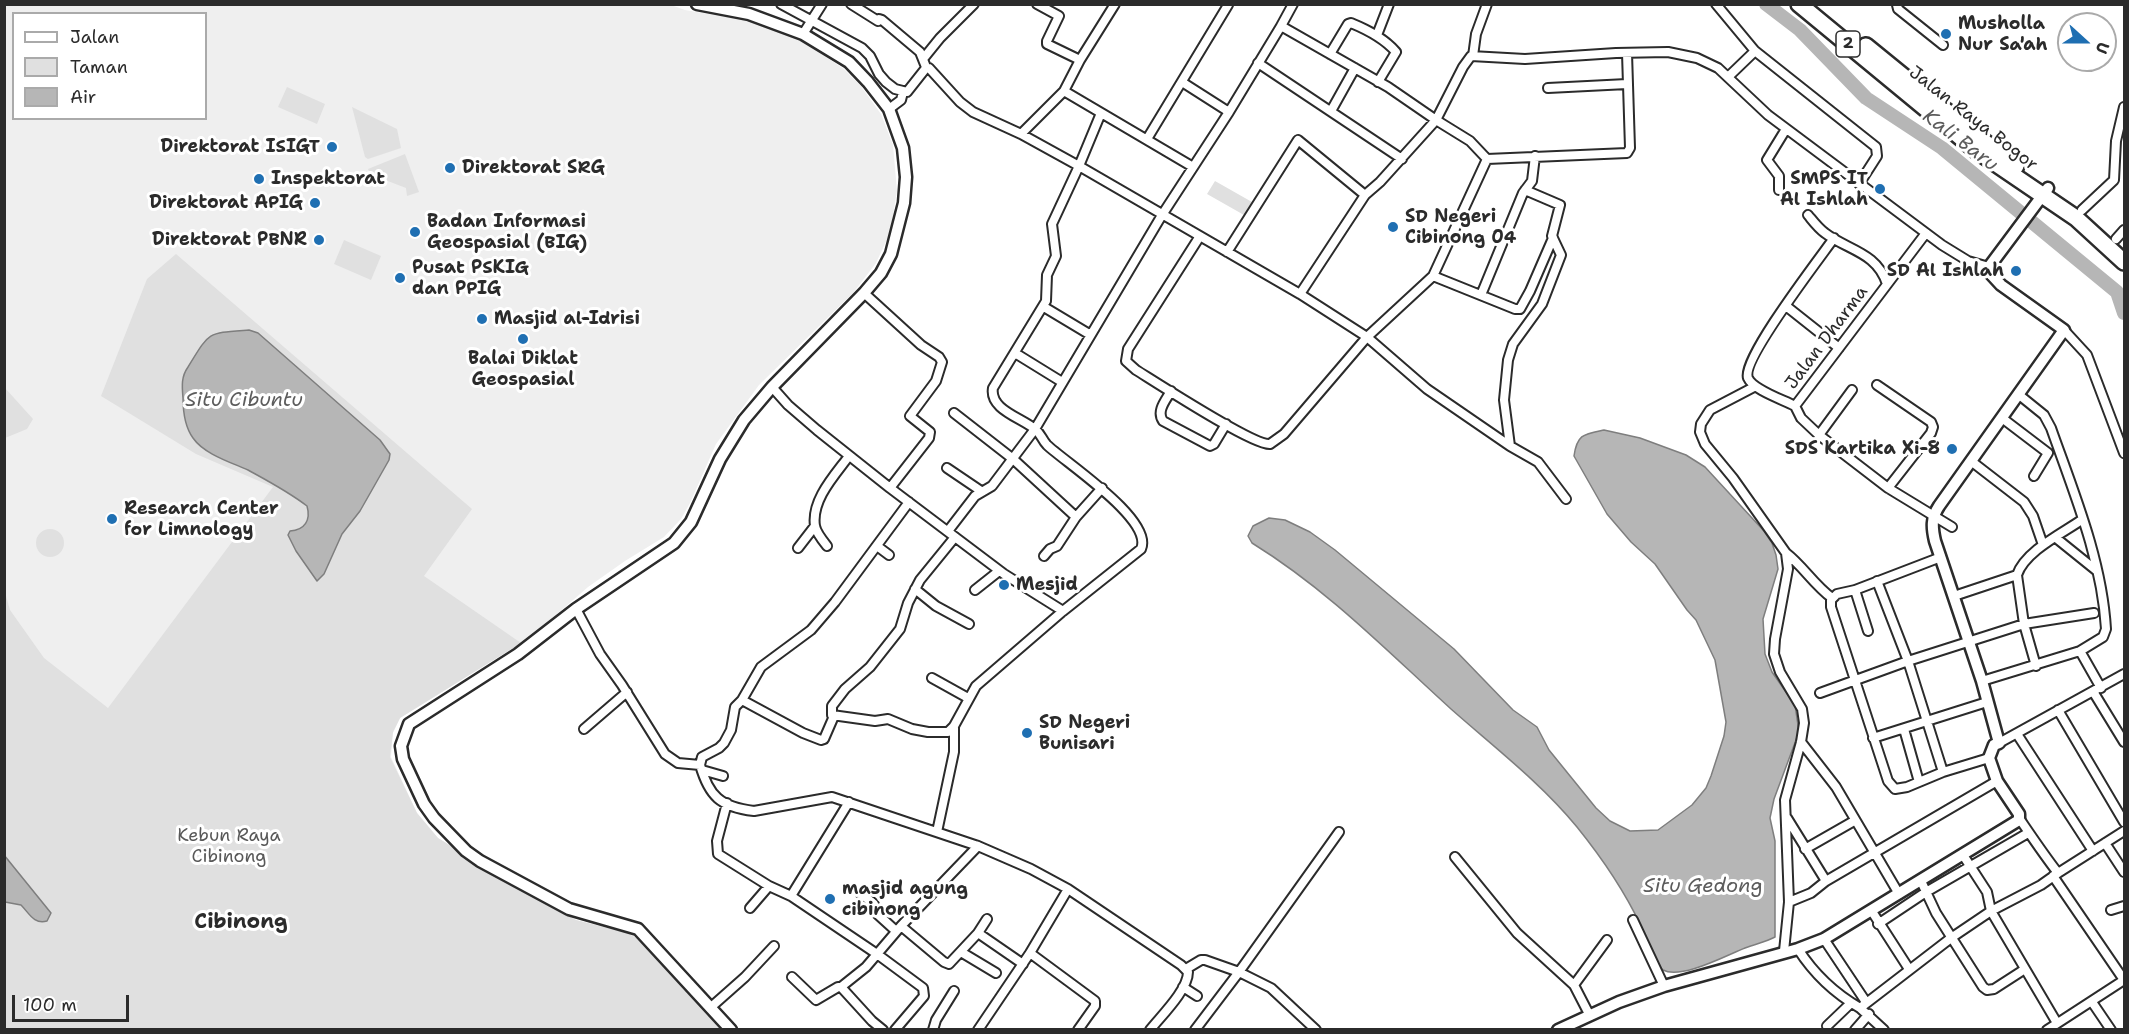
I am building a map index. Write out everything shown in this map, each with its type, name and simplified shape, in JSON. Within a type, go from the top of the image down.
[{"type":"highway","name":"Jalan Raya Bogor","points":[[1799,4],[1899,79]]},
{"type":"highway","name":"Jalan Raya Bogor","points":[[1815,4],[1976,150],[2045,192],[2082,210],[2122,238]]},
{"type":"highway","name":"Jalan Raya Bogor","points":[[2045,192],[2124,262]]},
{"type":"street","points":[[697,4],[749,14],[803,34],[849,62],[889,109],[903,148],[906,177],[904,203],[891,254],[881,273],[864,293],[772,387],[733,437],[691,522],[674,543],[576,609],[518,654],[409,724],[401,746],[404,759],[424,804],[434,818],[466,851],[480,861],[569,909],[638,929],[731,1029]]},
{"type":"street","points":[[781,4],[862,48],[870,56],[879,74],[895,89],[907,92],[926,67]]},
{"type":"street","points":[[803,34],[822,4]]},
{"type":"street","points":[[851,4],[878,21],[882,20],[910,43],[920,52],[926,67],[931,69],[966,107],[1079,166],[1300,294],[1367,337],[1427,389],[1510,446],[1538,462],[1566,499]]},
{"type":"street","points":[[923,59],[940,38],[974,4]]},
{"type":"street","points":[[1037,4],[1059,16],[1047,44],[1080,60]]},
{"type":"street","points":[[1021,135],[1064,91],[1080,60],[1115,4]]},
{"type":"street","points":[[1147,139],[1227,4]]},
{"type":"street","points":[[948,531],[972,498],[992,486],[1014,453],[1035,429],[1089,334],[1229,112],[1293,4]]},
{"type":"street","points":[[1377,35],[1389,4]]},
{"type":"street","points":[[1300,294],[1365,195],[1402,159],[1436,120],[1463,67],[1473,56],[1476,34],[1488,4]]},
{"type":"street","points":[[1716,4],[1755,51],[1876,147],[1877,156],[1859,184]]},
{"type":"street","points":[[1897,4],[1898,9],[1942,45]]},
{"type":"street","points":[[1330,54],[1348,24],[1351,23],[1377,35],[1396,52],[1378,82]]},
{"type":"street","points":[[1281,26],[1355,68],[1470,141],[1487,159]]},
{"type":"street","points":[[1728,77],[1755,51]]},
{"type":"street","points":[[1473,56],[1526,59],[1668,52],[1697,58],[1709,63],[1728,77],[1754,104],[1926,233],[1968,261],[1989,267]]},
{"type":"street","points":[[1487,159],[1628,153],[1630,148],[1627,53]]},
{"type":"street","points":[[1258,63],[1402,159]]},
{"type":"street","points":[[1331,111],[1355,68]]},
{"type":"street","points":[[1182,82],[1229,112]]},
{"type":"street","points":[[1548,88],[1627,84]]},
{"type":"street","points":[[1064,91],[1193,167]]},
{"type":"street","points":[[889,109],[901,100],[903,92]]},
{"type":"street","points":[[2082,210],[2114,180],[2116,141],[2124,107]]},
{"type":"street","points":[[834,716],[875,721],[888,719],[912,729],[936,733],[948,732],[954,726],[976,686],[1063,610],[1143,546],[1144,540],[1139,530],[1102,488],[1044,442],[1035,429],[998,405],[993,398],[993,388],[1044,307],[1047,297],[1047,275],[1056,260],[1052,224],[1101,113]]},
{"type":"street","points":[[1779,190],[1779,176],[1767,160],[1786,129]]},
{"type":"street","points":[[1227,252],[1298,140],[1365,195]]},
{"type":"street","points":[[1481,295],[1503,238],[1525,190],[1532,181],[1535,156]]},
{"type":"street","points":[[1200,236],[1126,353],[1126,360],[1131,367],[1226,424],[1262,444],[1273,443],[1284,434],[1367,337],[1433,276],[1487,159]]},
{"type":"street","points":[[1433,276],[1520,309],[1553,238],[1560,205],[1525,190]]},
{"type":"street","points":[[2045,192],[1989,267],[1989,272],[2001,285],[2064,330],[2087,355],[2124,453]]},
{"type":"street","points":[[1808,215],[1824,232],[1867,257],[1882,272],[1887,284]]},
{"type":"street","name":"Jalan Dharma","points":[[1926,233],[1795,405],[1801,418],[1818,435],[1888,488],[1952,528]]},
{"type":"street","points":[[1510,446],[1504,400],[1508,360],[1513,345],[1542,304],[1561,255],[1553,238]]},
{"type":"street","points":[[1795,405],[1754,387],[1747,374],[1757,347],[1834,238]]},
{"type":"street","points":[[864,293],[942,362],[936,381],[910,416],[930,432],[929,438],[890,488]]},
{"type":"street","points":[[1786,306],[1839,348]]},
{"type":"street","points":[[1044,307],[1089,334]]},
{"type":"street","points":[[1999,743],[1982,681],[1933,532],[1933,516],[2064,330]]},
{"type":"street","points":[[1015,353],[1062,382]]},
{"type":"street","points":[[1877,385],[1931,422],[1934,427],[1888,488]]},
{"type":"street","points":[[772,387],[797,412],[890,488],[999,571],[1063,610]]},
{"type":"street","points":[[1754,387],[1710,410],[1701,424],[1701,437],[1786,553],[1820,589],[1832,598]]},
{"type":"street","points":[[1818,435],[1852,390]]},
{"type":"street","points":[[1171,391],[1160,411],[1160,417],[1163,420],[1210,446],[1214,444],[1226,424]]},
{"type":"street","points":[[1982,681],[2080,651],[2105,634],[2097,570],[2084,519],[2044,415],[2019,394]]},
{"type":"street","points":[[954,413],[1012,459],[1076,517]]},
{"type":"street","points":[[2002,418],[2049,453],[2034,476]]},
{"type":"street","points":[[798,548],[815,526],[817,506],[825,490],[849,456]]},
{"type":"street","points":[[1971,461],[2024,502],[2043,545]]},
{"type":"street","points":[[947,468],[981,491]]},
{"type":"street","points":[[1044,556],[1050,549],[1057,546],[1076,517],[1102,488]]},
{"type":"street","points":[[909,501],[811,630],[761,667],[742,700],[735,707],[731,730],[724,743],[702,757],[701,767],[709,790],[727,803],[744,810],[754,811],[827,797],[849,802],[978,846],[1031,869],[1068,889],[1186,969],[1188,977],[1183,987],[1152,1029]]},
{"type":"street","points":[[2036,666],[2024,624],[2016,576],[2019,569],[2043,545],[2084,519]]},
{"type":"street","points":[[815,526],[827,546]]},
{"type":"street","points":[[834,716],[831,712],[832,706],[845,689],[870,667],[900,629],[915,589],[955,537]]},
{"type":"street","points":[[2056,538],[2097,570]]},
{"type":"street","points":[[876,546],[889,555]]},
{"type":"street","points":[[1784,951],[1789,902],[1785,800],[1802,742],[1804,723],[1802,709],[1780,672],[1774,654],[1788,568],[1786,553]]},
{"type":"street","points":[[1941,557],[1855,590],[1837,594],[1832,598],[1831,607],[1888,781],[1895,789],[1989,758]]},
{"type":"street","points":[[975,590],[999,571]]},
{"type":"street","points":[[1954,596],[2016,576]]},
{"type":"street","points":[[1876,581],[1908,661],[1943,772]]},
{"type":"street","points":[[915,589],[936,606],[969,624]]},
{"type":"street","points":[[1855,590],[1868,631]]},
{"type":"street","points":[[576,609],[600,654],[627,692],[665,754],[678,762],[701,767],[723,776]]},
{"type":"street","points":[[1820,693],[1908,661],[2024,624],[2094,612]]},
{"type":"street","points":[[2080,651],[2097,690],[2121,729],[2124,742]]},
{"type":"street","points":[[2047,1029],[2124,980],[2028,833],[1997,781],[1989,758],[1994,746],[2124,674]]},
{"type":"street","points":[[932,678],[968,698]]},
{"type":"street","points":[[584,729],[627,692]]},
{"type":"street","points":[[742,700],[803,733],[821,740],[824,739],[834,716]]},
{"type":"street","points":[[1874,738],[1987,702]]},
{"type":"street","points":[[2058,711],[2124,822]]},
{"type":"street","points":[[937,832],[954,752],[954,726]]},
{"type":"street","points":[[1904,729],[1920,782]]},
{"type":"street","points":[[2017,734],[2093,851]]},
{"type":"street","points":[[1802,742],[1829,777],[1899,894]]},
{"type":"street","points":[[1789,902],[1811,893],[1826,880],[1997,781]]},
{"type":"street","points":[[791,896],[849,802]]},
{"type":"street","points":[[727,803],[717,841],[718,854],[769,886],[791,896],[877,954],[925,991],[924,996],[895,1029]]},
{"type":"street","points":[[1784,813],[1826,880]]},
{"type":"street","points":[[1558,1029],[1619,1002],[1664,986],[1798,949],[1824,939],[2015,824],[2019,818]]},
{"type":"street","points":[[1805,849],[1854,821]]},
{"type":"street","points":[[1863,1005],[1991,911],[2042,885],[2055,874],[2124,831]]},
{"type":"street","points":[[1195,1029],[1239,972],[1339,832]]},
{"type":"street","points":[[1878,924],[1926,892],[2028,833]]},
{"type":"street","points":[[2105,843],[2124,872]]},
{"type":"street","points":[[792,977],[816,1000],[841,987],[866,967],[898,929],[978,846]]},
{"type":"street","points":[[1963,855],[1987,892],[1991,911],[2057,1023]]},
{"type":"street","points":[[1455,858],[1517,933],[1574,985],[1590,1016]]},
{"type":"street","points":[[1921,881],[1976,980],[1987,990],[1994,989],[2025,969]]},
{"type":"street","points":[[750,908],[769,886]]},
{"type":"street","points":[[978,1029],[1023,964],[1068,889]]},
{"type":"street","points":[[860,893],[871,900],[874,904],[874,911],[946,963],[950,963],[961,952],[987,919]]},
{"type":"street","points":[[2111,910],[2124,906]]},
{"type":"street","points":[[1871,910],[1909,969]]},
{"type":"street","points":[[1633,920],[1664,986]]},
{"type":"street","points":[[978,933],[1023,964]]},
{"type":"street","points":[[1824,939],[1863,1005],[1884,1029]]},
{"type":"street","points":[[1574,985],[1607,940]]},
{"type":"street","points":[[710,1008],[745,977],[774,946]]},
{"type":"street","points":[[1798,949],[1812,970],[1838,995],[1863,1005]]},
{"type":"street","points":[[961,952],[996,973]]},
{"type":"street","points":[[1030,953],[1095,1001],[1095,1006],[1078,1029]]},
{"type":"street","points":[[1186,969],[1205,960],[1239,972],[1276,992],[1316,1029]]},
{"type":"street","points":[[841,987],[872,1021],[883,1029]]},
{"type":"street","points":[[1183,987],[1197,996]]},
{"type":"street","points":[[933,1029],[954,991]]},
{"type":"street","points":[[1827,1026],[1851,1002]]},
{"type":"street","points":[[2092,1002],[2111,1029]]},
{"type":"street","points":[[1855,1029],[1869,1014]]},
{"type":"shaded area","points":[[5,5],[671,5],[685,10],[763,23],[787,31],[844,69],[860,85],[881,114],[893,145],[897,191],[890,233],[876,263],[853,293],[759,385],[716,444],[681,519],[664,537],[588,587],[521,643],[400,718],[393,733],[391,757],[417,813],[438,838],[552,908],[576,920],[627,933],[723,1029],[5,1030]]},
{"type":"green space","points":[[287,87],[325,104],[317,124],[278,107]]},
{"type":"green space","points":[[352,107],[397,129],[401,148],[368,159],[365,157]]},
{"type":"green space","points":[[405,154],[419,192],[407,196],[406,188],[380,178],[373,181],[368,169]]},
{"type":"green space","points":[[1215,181],[1252,202],[1244,215],[1207,194]]},
{"type":"green space","points":[[344,240],[381,256],[371,280],[334,264]]},
{"type":"green space","name":"Kebun Raya Cibinong","points":[[176,254],[472,509],[424,576],[521,643],[400,718],[393,732],[390,757],[417,813],[438,838],[552,908],[576,920],[627,933],[645,942],[723,1029],[5,1029],[4,589],[10,610],[44,658],[108,708],[273,487],[196,454],[101,396],[147,279]]},
{"type":"green space","points":[[5,388],[33,419],[27,429],[5,438]]},
{"type":"green space","points":[[50,529],[60,533],[64,543],[60,553],[50,557],[40,553],[36,543],[40,533]]},
{"type":"water","name":"Situ Cibuntu","points":[[249,330],[258,333],[380,440],[390,454],[389,460],[360,511],[342,534],[324,574],[317,581],[288,535],[290,531],[300,529],[306,523],[307,506],[263,478],[204,449],[190,434],[186,424],[183,408],[183,378],[201,346],[211,336],[217,334]]},
{"type":"water","name":"Situ Gedong","points":[[1604,430],[1640,438],[1686,455],[1705,467],[1764,531],[1772,543],[1778,569],[1763,619],[1765,654],[1772,672],[1795,705],[1799,732],[1774,799],[1770,818],[1775,841],[1775,937],[1681,972],[1663,970],[1658,966],[1649,950],[1641,926],[1612,875],[1577,827],[1548,795],[1356,622],[1306,580],[1252,543],[1248,536],[1253,526],[1269,518],[1285,520],[1310,532],[1454,649],[1513,710],[1537,727],[1549,750],[1596,808],[1610,821],[1630,831],[1658,830],[1692,805],[1706,788],[1724,736],[1726,722],[1715,660],[1696,620],[1655,564],[1631,542],[1607,514],[1574,456],[1577,443],[1583,436]]},
{"type":"water","points":[[4,855],[51,913],[47,921],[35,920],[21,905],[5,902]]},
{"type":"waterway","name":"Kali Baru","points":[[1766,4],[1800,30],[1866,98],[1942,148],[2117,292],[2124,313]]},
{"type":"place","name":"Musholla Nur Sa'ah","points":[[1946,34]]},
{"type":"place","name":"Direktorat ISIGT","points":[[332,147]]},
{"type":"place","name":"Direktorat SRG","points":[[450,168]]},
{"type":"place","name":"Inspektorat","points":[[259,179]]},
{"type":"place","name":"SMPS IT Al Ishlah","points":[[1880,189]]},
{"type":"place","name":"Direktorat APIG","points":[[315,203]]},
{"type":"place","name":"SD Negeri Cibinong 04","points":[[1393,227]]},
{"type":"place","name":"Badan Informasi Geospasial (BIG)","points":[[415,232]]},
{"type":"place","name":"Direktorat PBNR","points":[[319,240]]},
{"type":"place","name":"SD Al Ishlah","points":[[2016,271]]},
{"type":"place","name":"Pusat PSKIG dan PPIG","points":[[400,278]]},
{"type":"place","name":"Masjid al-Idrisi","points":[[482,319]]},
{"type":"place","name":"Balai Diklat Geospasial","points":[[523,339]]},
{"type":"place","name":"SDS Kartika Xi-8","points":[[1952,449]]},
{"type":"place","name":"Research Center for Limnology","points":[[112,519]]},
{"type":"place","name":"Mesjid","points":[[1004,585]]},
{"type":"place","name":"SD Negeri Bunisari","points":[[1027,733]]},
{"type":"place","name":"masjid agung cibinong","points":[[830,899]]},
{"type":"district","name":"Cibinong","points":[[241,923]]}]
